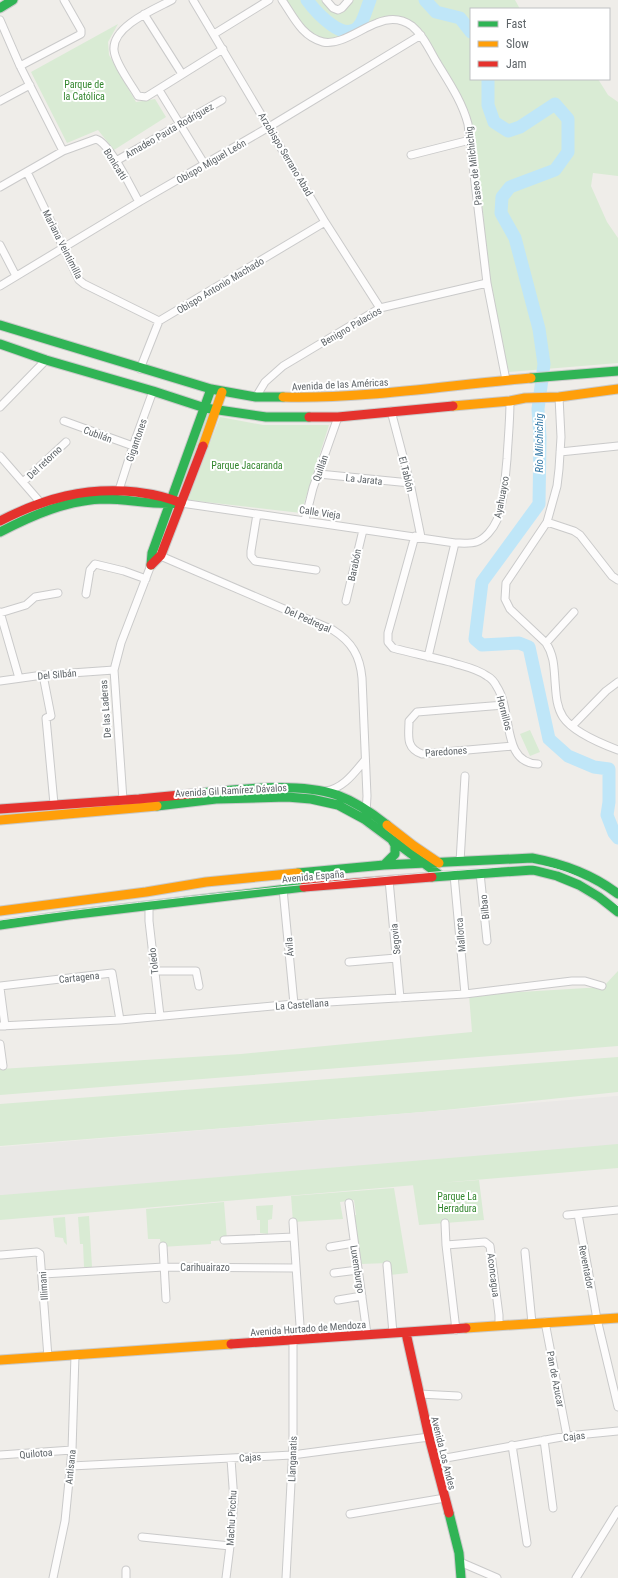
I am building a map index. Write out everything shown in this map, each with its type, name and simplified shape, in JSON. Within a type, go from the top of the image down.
[{"type":"main road","points":[[0,8],[13,0]]},
{"type":"main road","name":"Avenida de las Américas","points":[[0,324],[140,369],[222,392],[256,397],[320,398],[351,396],[527,378],[618,371]]},
{"type":"main road","points":[[0,344],[46,360],[153,391],[205,408],[266,417],[338,417],[510,401],[525,398],[563,396],[618,388]]},
{"type":"main road","name":"Avenida de las Américas","points":[[570,374],[584,376],[618,375]]},
{"type":"main road","name":"De las Laderas","points":[[156,554],[170,502],[211,389]]},
{"type":"main road","name":"De las Laderas","points":[[151,565],[182,503],[222,392]]},
{"type":"main road","name":"Calle Vieja","points":[[0,520],[40,502],[63,495],[85,491],[119,490],[170,502]]},
{"type":"main road","name":"Calle Vieja","points":[[0,532],[37,514],[68,503],[84,500],[182,503]]},
{"type":"main road","name":"Avenida Gil Ramírez Dávalos","points":[[0,820],[272,788],[305,789],[323,791],[344,798],[440,864]]},
{"type":"main road","name":"Avenida Gil Ramírez Dávalos","points":[[200,796],[311,799],[338,805],[366,814],[391,839],[440,876]]},
{"type":"main road","name":"Avenida Gil Ramírez Dávalos","points":[[0,809],[54,804],[124,805]]},
{"type":"main road","points":[[384,865],[392,859],[395,854],[395,845],[391,839]]},
{"type":"main road","name":"Avenida España","points":[[0,911],[139,893],[206,882],[384,865],[440,864],[532,858],[585,872],[604,883],[618,894]]},
{"type":"main road","name":"Avenida España","points":[[0,925],[69,915],[283,889],[534,870],[551,873],[571,880],[602,898],[618,912]]},
{"type":"main road","name":"Avenida Hurtado de Mendoza","points":[[0,1360],[618,1318]]},
{"type":"main road","name":"Avenida Los Andes","points":[[406,1333],[428,1437],[445,1498],[460,1562],[461,1578]]},
{"type":"street","points":[[20,66],[81,34],[81,30],[64,0]]},
{"type":"street","points":[[172,0],[144,14],[126,26],[115,41],[114,50],[117,59],[138,96],[146,97],[159,90],[223,49]]},
{"type":"street","name":"Arzobispo Serrano Abad","points":[[193,0],[325,222],[380,308]]},
{"type":"street","points":[[214,34],[268,0]]},
{"type":"street","name":"Paseo de Milchichig","points":[[282,0],[302,31],[313,39],[325,43],[337,42],[376,23],[393,19],[403,21],[421,35],[462,106],[468,124],[487,283],[506,380]]},
{"type":"street","points":[[326,0],[333,8],[338,10],[342,8],[348,0]]},
{"type":"street","points":[[144,14],[182,74]]},
{"type":"street","points":[[0,20],[20,66],[64,151]]},
{"type":"street","name":"Obispo Miguel León","points":[[0,286],[421,35]]},
{"type":"street","points":[[0,101],[30,85]]},
{"type":"street","points":[[159,90],[205,165]]},
{"type":"street","name":"Amadeo Pauta Rodríguez","points":[[116,161],[179,123],[222,100]]},
{"type":"street","name":"Bonicatti","points":[[0,187],[64,151],[96,139],[102,141],[116,161],[139,202]]},
{"type":"street","points":[[411,155],[470,140]]},
{"type":"street","name":"Mariana Veintimilla","points":[[27,172],[81,282],[159,321]]},
{"type":"street","name":"Obispo Antonio Machado","points":[[159,321],[325,222]]},
{"type":"street","points":[[0,246],[16,276]]},
{"type":"street","name":"Benigno Palacios","points":[[256,397],[265,382],[283,366],[380,308],[487,283]]},
{"type":"street","points":[[140,369],[159,321]]},
{"type":"street","points":[[0,407],[46,360]]},
{"type":"street","name":"Gigantones","points":[[119,490],[132,446],[153,391]]},
{"type":"street","points":[[563,396],[557,486],[547,522],[506,583],[506,599],[510,609],[546,643],[554,659],[558,704],[563,718],[586,736],[618,750]]},
{"type":"street","name":"Ayahuayco","points":[[455,543],[475,542],[484,537],[497,521],[505,481],[510,401]]},
{"type":"street","name":"El Tablón","points":[[391,411],[410,483],[418,536],[388,633],[388,642],[393,648]]},
{"type":"street","name":"Quillán","points":[[305,520],[313,488],[338,417]]},
{"type":"street","name":"Cubilán","points":[[64,421],[132,446]]},
{"type":"street","name":"Del retorno","points":[[23,482],[66,442]]},
{"type":"street","points":[[560,452],[618,446]]},
{"type":"street","points":[[0,456],[40,502]]},
{"type":"street","name":"La Jarata","points":[[319,474],[410,483]]},
{"type":"street","name":"Calle Vieja","points":[[182,503],[305,520],[363,530],[418,536],[455,543]]},
{"type":"street","points":[[257,514],[251,551],[251,556],[255,561],[316,570]]},
{"type":"street","points":[[547,522],[574,531],[580,535],[607,570],[618,580]]},
{"type":"street","name":"Barabón","points":[[346,601],[363,530]]},
{"type":"street","points":[[428,657],[455,543]]},
{"type":"street","name":"Del Pedregal","points":[[156,554],[333,630],[347,641],[354,649],[361,666],[366,814]]},
{"type":"street","points":[[86,594],[90,570],[95,564],[124,571],[146,579]]},
{"type":"street","name":"De las Laderas","points":[[124,805],[114,670],[121,643],[151,565]]},
{"type":"street","points":[[19,678],[0,612],[26,605],[35,597],[58,593]]},
{"type":"street","points":[[546,643],[574,612]]},
{"type":"street","name":"Hornillos","points":[[393,648],[474,669],[488,676],[498,688],[504,705],[513,746],[517,755],[527,763],[538,764]]},
{"type":"street","name":"Del Silbán","points":[[0,681],[43,675],[114,670]]},
{"type":"street","points":[[43,675],[50,716],[46,718],[54,804]]},
{"type":"street","points":[[572,726],[606,691],[618,682]]},
{"type":"street","name":"Paredones","points":[[504,705],[416,712],[409,720],[410,746],[415,751],[422,754],[513,746]]},
{"type":"street","points":[[323,791],[331,790],[340,786],[365,760]]},
{"type":"street","points":[[460,862],[465,776]]},
{"type":"street","name":"Bilbao","points":[[480,873],[487,941]]},
{"type":"street","name":"Mallorca","points":[[454,875],[465,994]]},
{"type":"street","name":"Segovia","points":[[389,880],[400,998]]},
{"type":"street","name":"Ávila","points":[[283,889],[294,1004]]},
{"type":"street","name":"Toledo","points":[[149,906],[149,921],[160,1016]]},
{"type":"street","points":[[349,962],[396,958]]},
{"type":"street","points":[[155,971],[196,971],[199,986]]},
{"type":"street","name":"Cartagena","points":[[3,1026],[0,987],[112,973],[120,1020]]},
{"type":"street","name":"La Castellana","points":[[3,1026],[120,1020],[294,1004],[465,994],[572,981],[585,981],[602,986]]},
{"type":"street","points":[[0,1044],[3,1066]]},
{"type":"street","name":"Luxemburgo","points":[[349,1203],[367,1334]]},
{"type":"street","points":[[568,1215],[618,1210]]},
{"type":"street","name":"Reventador","points":[[578,1214],[597,1319],[618,1407]]},
{"type":"street","points":[[293,1222],[296,1268],[297,1340]]},
{"type":"street","points":[[444,1223],[456,1330]]},
{"type":"street","points":[[224,1240],[294,1237]]},
{"type":"street","name":"Aconcagua","points":[[446,1245],[485,1242],[490,1246],[499,1314],[499,1326]]},
{"type":"street","points":[[330,1247],[354,1244]]},
{"type":"street","points":[[163,1246],[166,1299]]},
{"type":"street","points":[[525,1252],[532,1323]]},
{"type":"street","name":"Illimani","points":[[2,1255],[39,1253],[41,1255],[48,1357]]},
{"type":"street","points":[[387,1266],[393,1334]]},
{"type":"street","name":"Carihuairazo","points":[[43,1274],[164,1267],[296,1268]]},
{"type":"street","points":[[334,1273],[358,1270]]},
{"type":"street","points":[[338,1300],[362,1296]]},
{"type":"street","name":"Pan de Azucar","points":[[545,1322],[567,1436]]},
{"type":"street","name":"Llanganatis","points":[[286,1578],[297,1340]]},
{"type":"street","name":"Antisana","points":[[53,1578],[65,1521],[71,1466],[75,1355]]},
{"type":"street","points":[[419,1394],[458,1396]]},
{"type":"street","name":"Cajas","points":[[435,1460],[567,1436],[618,1431]]},
{"type":"street","name":"Cajas","points":[[71,1466],[292,1455],[428,1437]]},
{"type":"street","points":[[544,1440],[553,1508]]},
{"type":"street","points":[[512,1445],[527,1543]]},
{"type":"street","name":"Quilotoa","points":[[0,1456],[72,1450]]},
{"type":"street","name":"Machu Picchu","points":[[226,1578],[234,1501],[231,1459]]},
{"type":"street","points":[[350,1514],[445,1498]]},
{"type":"street","points":[[576,1578],[618,1510]]},
{"type":"street","points":[[142,1537],[230,1546]]},
{"type":"street","points":[[460,1562],[497,1578]]},
{"type":"street","points":[[126,1570],[126,1578]]},
{"type":"green space","points":[[285,0],[321,0],[337,14],[345,11],[352,0],[515,0],[519,8],[470,8],[470,80],[599,80],[608,95],[618,102],[618,176],[593,173],[591,186],[607,222],[618,238],[618,363],[509,372],[489,291],[483,213],[469,112],[424,33],[413,23],[391,16],[376,19],[336,40],[324,40],[304,28]]},
{"type":"green space","name":"Parque de la Católica","points":[[118,24],[108,42],[109,55],[136,102],[155,99],[166,117],[114,150],[98,130],[67,143],[31,72]]},
{"type":"green space","points":[[205,412],[212,413],[181,499],[174,497]]},
{"type":"green space","name":"Parque Jacaranda","points":[[220,417],[263,425],[329,425],[301,513],[188,500]]},
{"type":"green space","points":[[530,730],[540,752],[530,756],[520,734]]},
{"type":"green space","points":[[618,971],[618,1046],[0,1095],[0,1069],[241,1054],[472,1032],[469,995],[603,987]]},
{"type":"green space","points":[[618,1057],[618,1092],[435,1111],[0,1146],[0,1104]]},
{"type":"green space","points":[[618,1141],[618,1168],[0,1220],[0,1193]]},
{"type":"green space","name":"Parque La Herradura","points":[[479,1180],[484,1220],[419,1225],[413,1185]]},
{"type":"green space","points":[[394,1188],[408,1273],[390,1275],[388,1263],[361,1264],[353,1215],[356,1215],[354,1200],[340,1202],[343,1219],[293,1222],[291,1196]]},
{"type":"green space","points":[[224,1202],[227,1240],[211,1241],[211,1244],[161,1247],[160,1239],[148,1239],[146,1209]]},
{"type":"green space","points":[[273,1205],[272,1219],[268,1220],[268,1234],[260,1233],[260,1220],[257,1220],[256,1206]]},
{"type":"green space","points":[[89,1216],[92,1267],[84,1267],[83,1244],[80,1244],[78,1217]]},
{"type":"green space","points":[[65,1217],[67,1245],[63,1238],[55,1237],[53,1218]]},
{"type":"waterway","name":"Río Milchichig","points":[[307,0],[323,18],[346,32],[353,31],[359,26],[370,0]]},
{"type":"waterway","name":"Río Milchichig","points":[[425,0],[436,12],[460,18],[470,31]]},
{"type":"waterway","name":"Río Milchichig","points":[[488,80],[488,105],[494,122],[508,131],[520,127],[555,104],[568,119],[568,152],[555,170],[510,187],[502,197],[501,213],[515,238],[539,329],[544,364],[538,409],[540,437],[539,504],[482,582],[475,639],[482,645],[519,643],[529,647],[549,739],[568,756],[594,767],[609,769],[609,802],[607,815],[614,833],[618,838]]},
{"type":"runway","points":[[0,1171],[618,1120]]},
{"type":"tram line","points":[[0,920],[231,892],[522,864],[558,869],[569,873],[600,890],[618,906]]},
{"type":"traffic: fast","points":[[0,8],[13,0]]},
{"type":"traffic: fast","points":[[0,325],[211,389],[256,397],[283,397]]},
{"type":"traffic: fast","points":[[0,344],[46,360],[153,391],[205,408],[266,417],[309,417]]},
{"type":"traffic: fast","points":[[531,378],[618,371]]},
{"type":"traffic: fast","points":[[151,565],[152,553],[211,389]]},
{"type":"traffic: fast","points":[[0,532],[38,514],[77,502],[114,499],[162,504],[181,503]]},
{"type":"traffic: fast","points":[[201,793],[270,788],[322,791],[337,795],[357,804],[387,825]]},
{"type":"traffic: fast","points":[[157,806],[216,799],[287,797],[311,799],[338,805],[364,819],[441,876]]},
{"type":"traffic: fast","points":[[384,865],[395,854],[395,845],[392,840]]},
{"type":"traffic: fast","points":[[298,873],[384,865],[532,858],[555,863],[588,875],[618,894]]},
{"type":"traffic: fast","points":[[432,877],[533,870],[557,876],[579,885],[599,897],[618,912]]},
{"type":"traffic: fast","points":[[0,925],[69,915],[304,887]]},
{"type":"traffic: fast","points":[[449,1513],[459,1553],[461,1578]]},
{"type":"traffic: slow","points":[[283,397],[376,394],[531,378]]},
{"type":"traffic: slow","points":[[453,406],[510,401],[525,398],[559,397],[618,389]]},
{"type":"traffic: slow","points":[[203,446],[222,392]]},
{"type":"traffic: slow","points":[[0,820],[157,806]]},
{"type":"traffic: slow","points":[[387,825],[439,863]]},
{"type":"traffic: slow","points":[[0,911],[146,892],[206,882],[298,873]]},
{"type":"traffic: slow","points":[[466,1328],[618,1318]]},
{"type":"traffic: slow","points":[[0,1360],[231,1344]]},
{"type":"traffic: jam","points":[[309,417],[338,417],[453,406]]},
{"type":"traffic: jam","points":[[151,565],[161,555],[203,446]]},
{"type":"traffic: jam","points":[[0,521],[49,500],[100,491],[136,492],[165,497],[181,503]]},
{"type":"traffic: jam","points":[[0,809],[201,793]]},
{"type":"traffic: jam","points":[[304,887],[432,877]]},
{"type":"traffic: jam","points":[[231,1344],[466,1328]]},
{"type":"traffic: jam","points":[[406,1333],[429,1437],[449,1513]]}]
